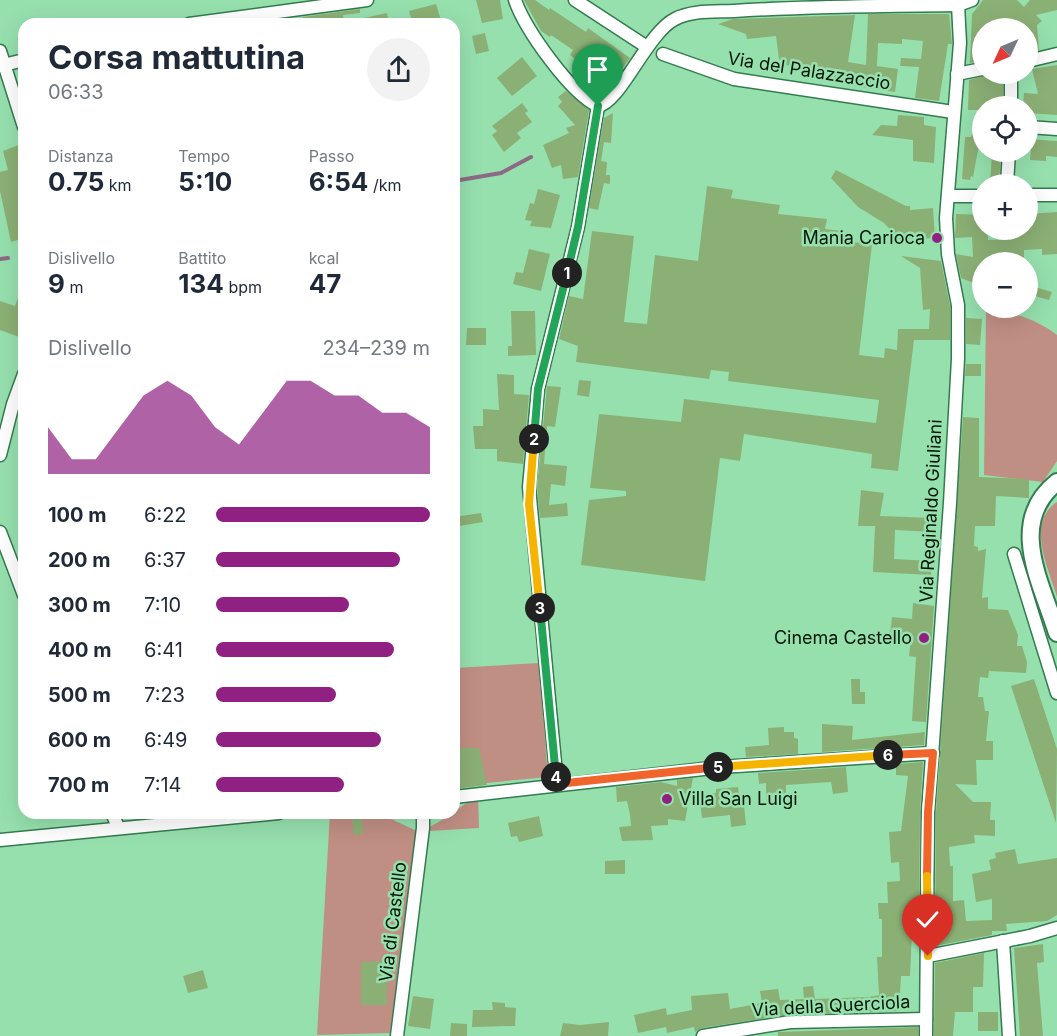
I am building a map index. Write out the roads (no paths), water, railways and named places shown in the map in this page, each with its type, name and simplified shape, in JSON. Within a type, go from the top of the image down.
[{"type":"main road","points":[[1057,482],[1046,491],[1030,525],[1030,546],[1057,633]]},
{"type":"main road","points":[[1038,504],[1057,493]]},
{"type":"street","points":[[234,18],[367,0]]},
{"type":"street","points":[[515,0],[528,28],[555,64],[585,98],[598,106],[604,105],[613,95],[647,47],[666,25],[683,16],[764,4],[957,3],[972,0]]},
{"type":"street","points":[[575,0],[647,47]]},
{"type":"street","name":"Via Reginaldo Giuliani","points":[[926,1036],[927,829],[958,359],[958,305],[946,245],[960,30],[957,3]]},
{"type":"street","points":[[0,51],[1,65],[18,111]]},
{"type":"street","name":"Via del Palazzaccio","points":[[663,54],[734,80],[953,112]]},
{"type":"street","points":[[1038,58],[1057,54]]},
{"type":"street","points":[[1,65],[18,61]]},
{"type":"street","points":[[957,74],[972,71]]},
{"type":"street","points":[[557,784],[529,487],[538,389],[578,227],[598,106]]},
{"type":"street","points":[[1038,128],[1057,129]]},
{"type":"street","points":[[1038,195],[1057,195]]},
{"type":"street","points":[[948,196],[972,196]]},
{"type":"street","points":[[0,455],[18,390]]},
{"type":"street","points":[[0,532],[18,579]]},
{"type":"street","points":[[1014,554],[1057,693]]},
{"type":"street","points":[[460,796],[721,767],[933,753]]},
{"type":"street","points":[[115,819],[118,827]]},
{"type":"street","points":[[0,840],[210,819]]},
{"type":"street","name":"Via di Castello","points":[[397,1036],[422,819]]},
{"type":"street","points":[[928,956],[1057,928]]},
{"type":"street","points":[[1003,941],[1009,1036]]},
{"type":"street","name":"Via della Querciola","points":[[703,1036],[790,1022],[926,1019]]},
{"type":"waterway","points":[[460,180],[501,173],[531,157]]},
{"type":"waterway","points":[[0,259],[8,258]]},
{"type":"place","name":"Mania Carioca","points":[[937,238]]},
{"type":"place","name":"Cinema Castello","points":[[924,638]]},
{"type":"place","name":"Villa San Luigi","points":[[667,799]]}]
